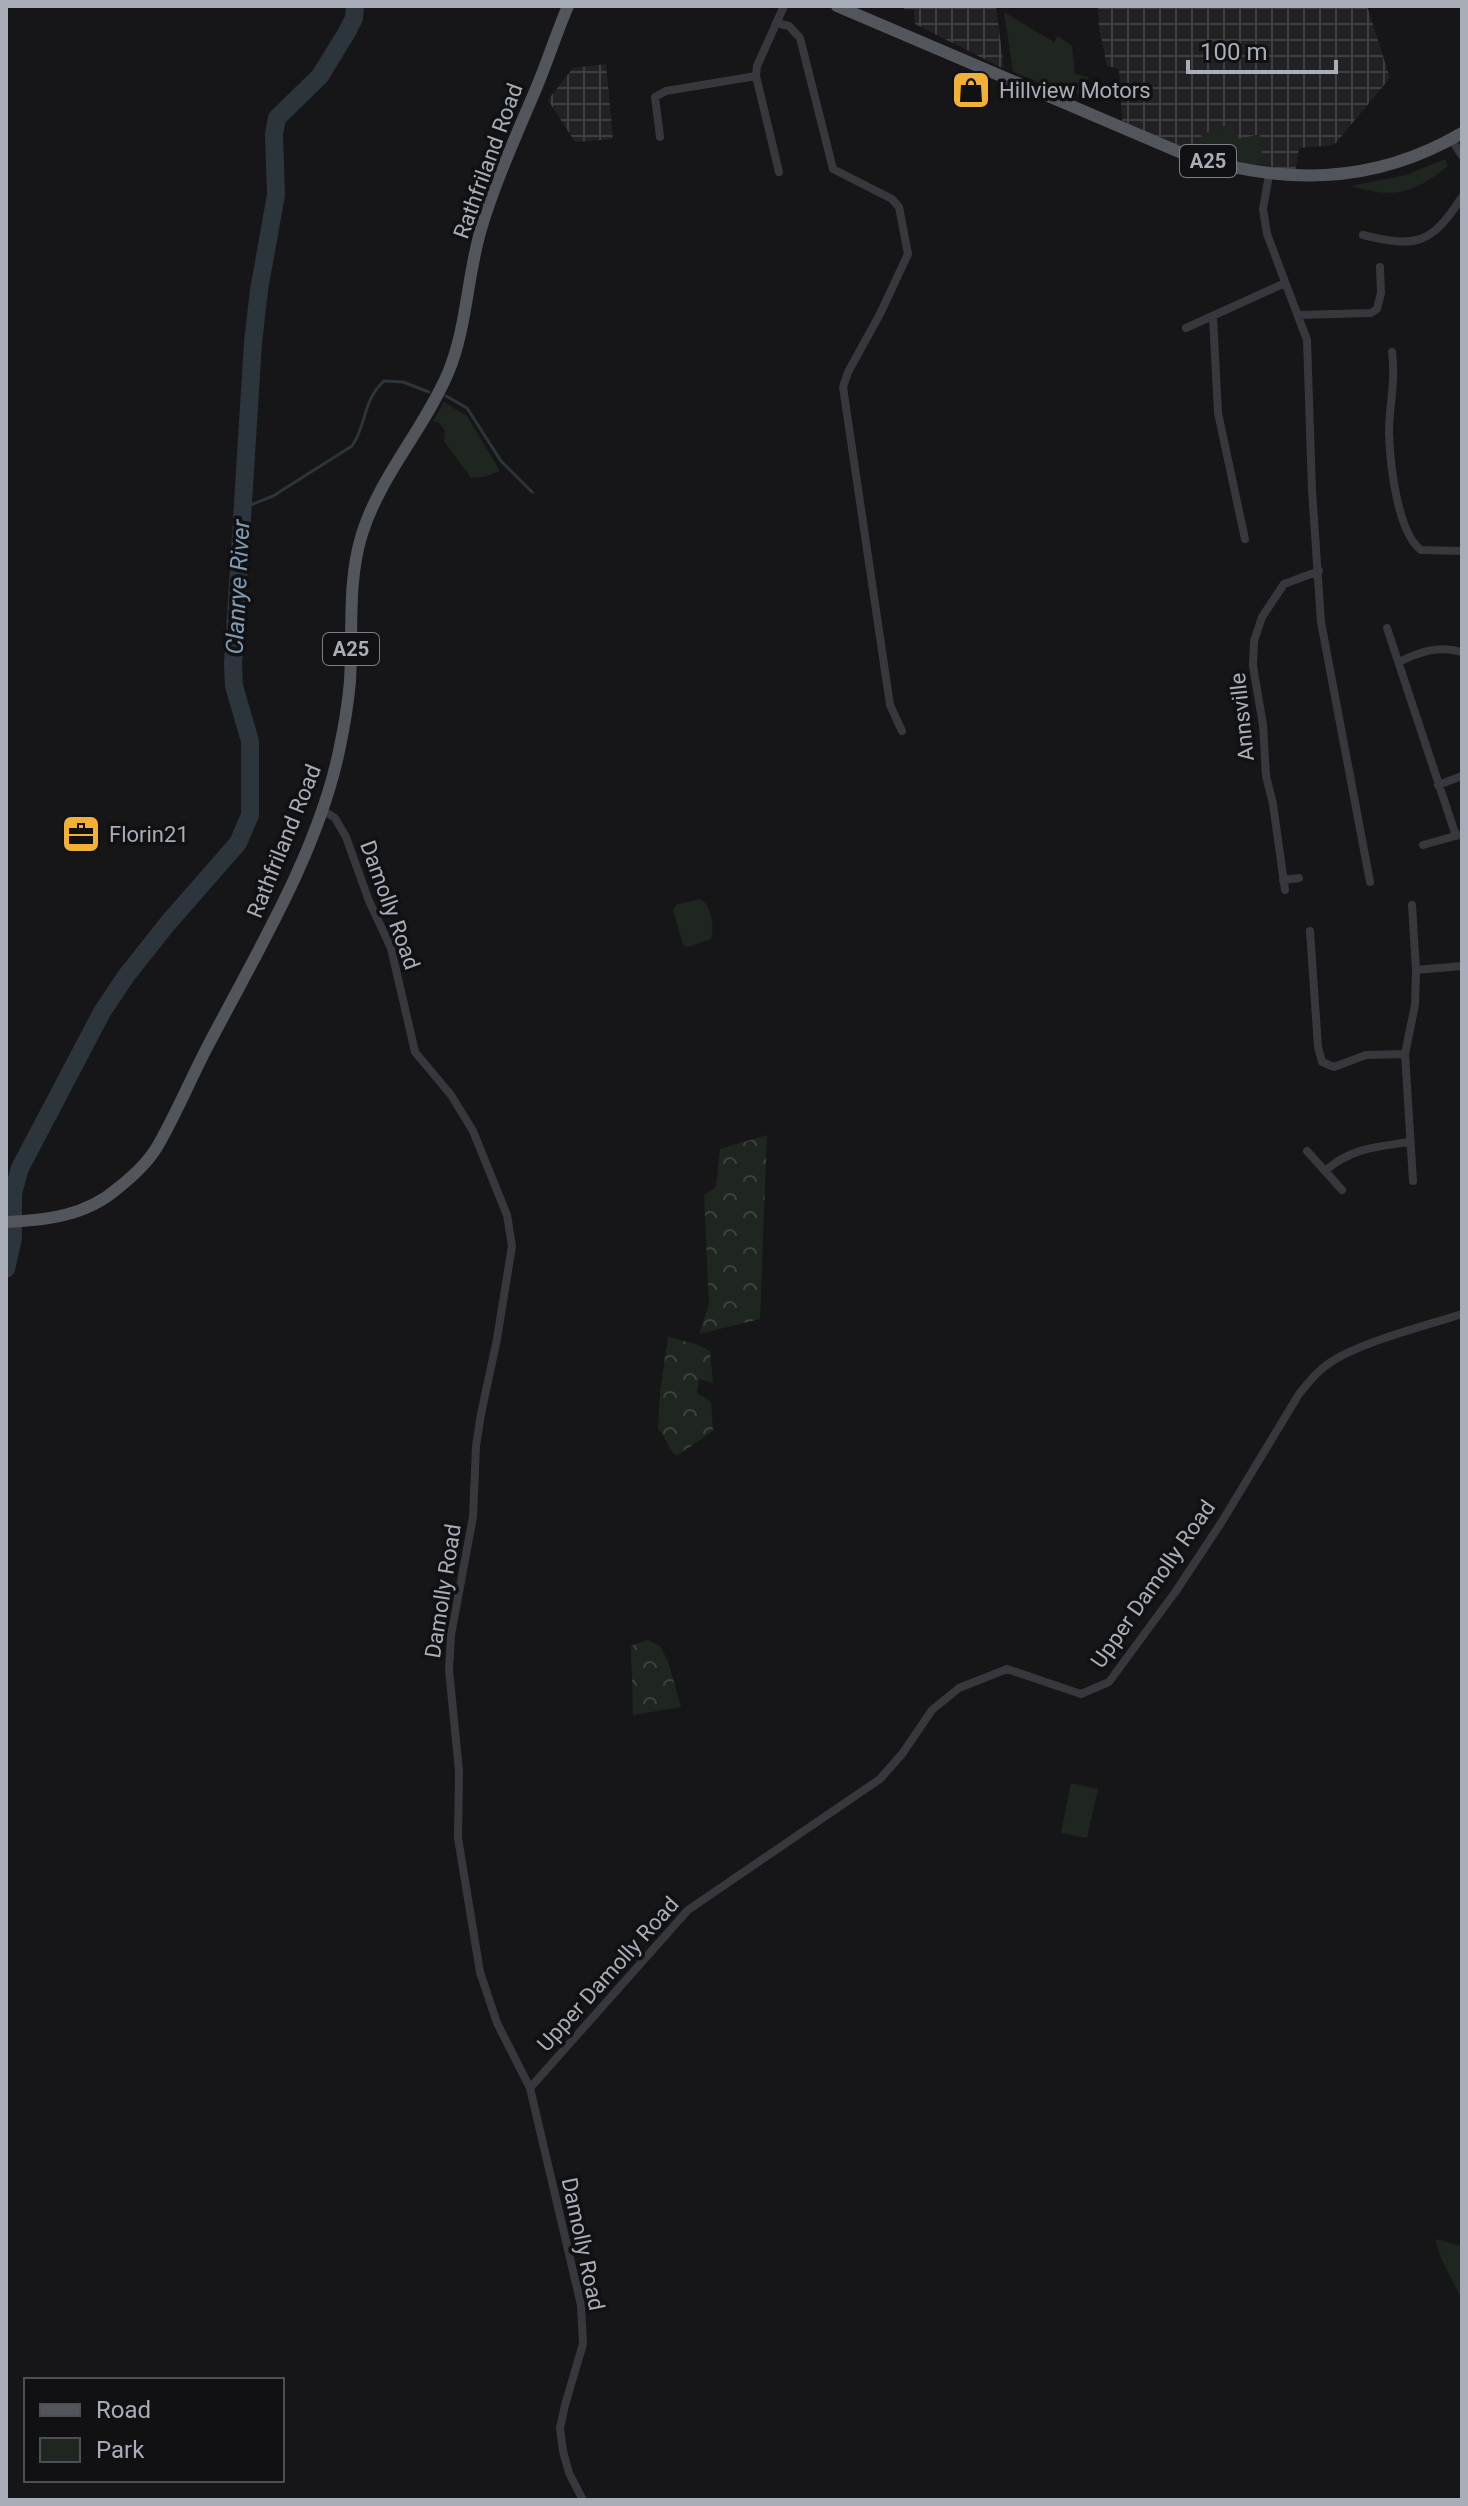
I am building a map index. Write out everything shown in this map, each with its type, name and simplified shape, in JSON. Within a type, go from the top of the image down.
[{"type":"main road","name":"Rathfriland Road","points":[[6,1222],[72,1214],[95,1204],[116,1191],[156,1150],[269,933],[321,809],[338,757],[350,684],[355,560],[368,515],[448,374],[481,230],[568,6]]},
{"type":"main road","name":"A25","points":[[837,6],[1184,154],[1235,169],[1269,175],[1337,175],[1401,162],[1457,136]]},
{"type":"street","points":[[779,172],[756,76],[757,66],[784,6]]},
{"type":"street","points":[[776,23],[789,26],[800,38],[833,169],[892,199],[899,207],[908,254],[843,387],[890,705],[902,731]]},
{"type":"street","points":[[660,137],[655,97],[666,91],[756,76]]},
{"type":"street","points":[[1457,136],[1462,156]]},
{"type":"street","points":[[1269,175],[1263,209],[1267,234],[1307,340],[1312,490],[1327,662],[1370,882]]},
{"type":"street","points":[[1363,235],[1394,243],[1416,242],[1431,234],[1462,197]]},
{"type":"street","points":[[1298,315],[1371,313],[1377,309],[1379,301],[1380,267]]},
{"type":"street","points":[[1186,328],[1285,283]]},
{"type":"street","points":[[1213,317],[1218,413],[1245,539]]},
{"type":"street","points":[[1392,352],[1395,378],[1390,445],[1407,534],[1421,550],[1462,551]]},
{"type":"street","name":"Annsville","points":[[1285,890],[1266,776],[1263,725],[1253,666],[1254,641],[1262,617],[1284,584],[1319,571]]},
{"type":"street","points":[[1387,628],[1438,785],[1459,835],[1423,845]]},
{"type":"street","points":[[1399,662],[1438,648],[1462,652]]},
{"type":"street","points":[[1438,785],[1462,776]]},
{"type":"street","name":"Damolly Road","points":[[321,809],[335,818],[346,837],[369,901],[391,948],[415,1052],[451,1095],[473,1131],[496,1185],[512,1246],[478,1436],[473,1517],[451,1635],[449,1670],[459,1771],[458,1838],[480,1972],[497,2023],[530,2088],[581,2305],[583,2344],[560,2428],[569,2473],[583,2500]]},
{"type":"street","points":[[1283,880],[1299,878]]},
{"type":"street","points":[[1412,905],[1415,1005],[1405,1054],[1413,1181]]},
{"type":"street","points":[[1310,931],[1318,1047],[1322,1062],[1334,1067],[1366,1055],[1405,1054]]},
{"type":"street","points":[[1416,970],[1462,966]]},
{"type":"street","points":[[1325,1171],[1340,1157],[1356,1151],[1409,1142]]},
{"type":"street","points":[[1307,1151],[1342,1190]]},
{"type":"street","name":"Upper Damolly Road","points":[[530,2088],[688,1910],[880,1779],[902,1754],[932,1710],[959,1688],[1007,1669],[1081,1694],[1109,1682],[1176,1591],[1299,1394],[1314,1377],[1331,1362],[1360,1349],[1462,1314]]},
{"type":"shaded area","points":[[904,6],[996,6],[1004,69],[915,24],[914,10],[904,9]]},
{"type":"shaded area","points":[[1098,6],[1367,6],[1390,78],[1334,145],[1299,148],[1295,172],[1123,134],[1119,69],[1107,66]]},
{"type":"shaded area","points":[[606,64],[613,139],[575,142],[548,100],[573,68]]},
{"type":"green space","points":[[1004,12],[1054,42],[1058,36],[1072,46],[1075,74],[1088,77],[1088,87],[1082,93],[1070,95],[1013,72]]},
{"type":"green space","points":[[1232,123],[1239,139],[1260,134],[1262,159],[1259,164],[1253,166],[1208,156],[1201,135]]},
{"type":"green space","points":[[1445,159],[1448,166],[1414,188],[1392,193],[1351,186],[1406,175]]},
{"type":"green space","points":[[444,402],[467,416],[500,471],[471,478],[444,441],[445,430],[433,421]]},
{"type":"green space","points":[[701,899],[711,917],[711,939],[688,947],[683,945],[673,909],[678,904]]},
{"type":"green space","points":[[767,1135],[760,1319],[699,1334],[709,1304],[704,1195],[716,1187],[720,1149]]},
{"type":"green space","points":[[668,1337],[710,1351],[713,1383],[699,1379],[697,1393],[711,1402],[713,1431],[676,1456],[658,1429]]},
{"type":"green space","points":[[647,1640],[660,1646],[668,1661],[681,1707],[633,1715],[631,1646]]},
{"type":"green space","points":[[1071,1783],[1098,1789],[1087,1838],[1061,1833]]},
{"type":"green space","points":[[1435,2239],[1462,2246],[1462,2300],[1441,2258]]},
{"type":"waterway","name":"Clanrye River","points":[[6,1269],[13,1238],[13,1193],[20,1168],[102,1012],[168,923],[238,843],[250,815],[250,741],[234,686],[233,664],[253,343],[276,195],[274,134],[277,118],[320,76],[347,32],[354,18],[355,6]]},
{"type":"waterway","points":[[243,508],[273,496],[352,446],[368,405],[384,381],[403,382],[429,392]]},
{"type":"waterway","points":[[446,396],[467,408],[501,461],[532,492]]},
{"type":"place","name":"Hillview Motors","points":[[971,90]]},
{"type":"place","name":"Florin21","points":[[81,834]]}]
